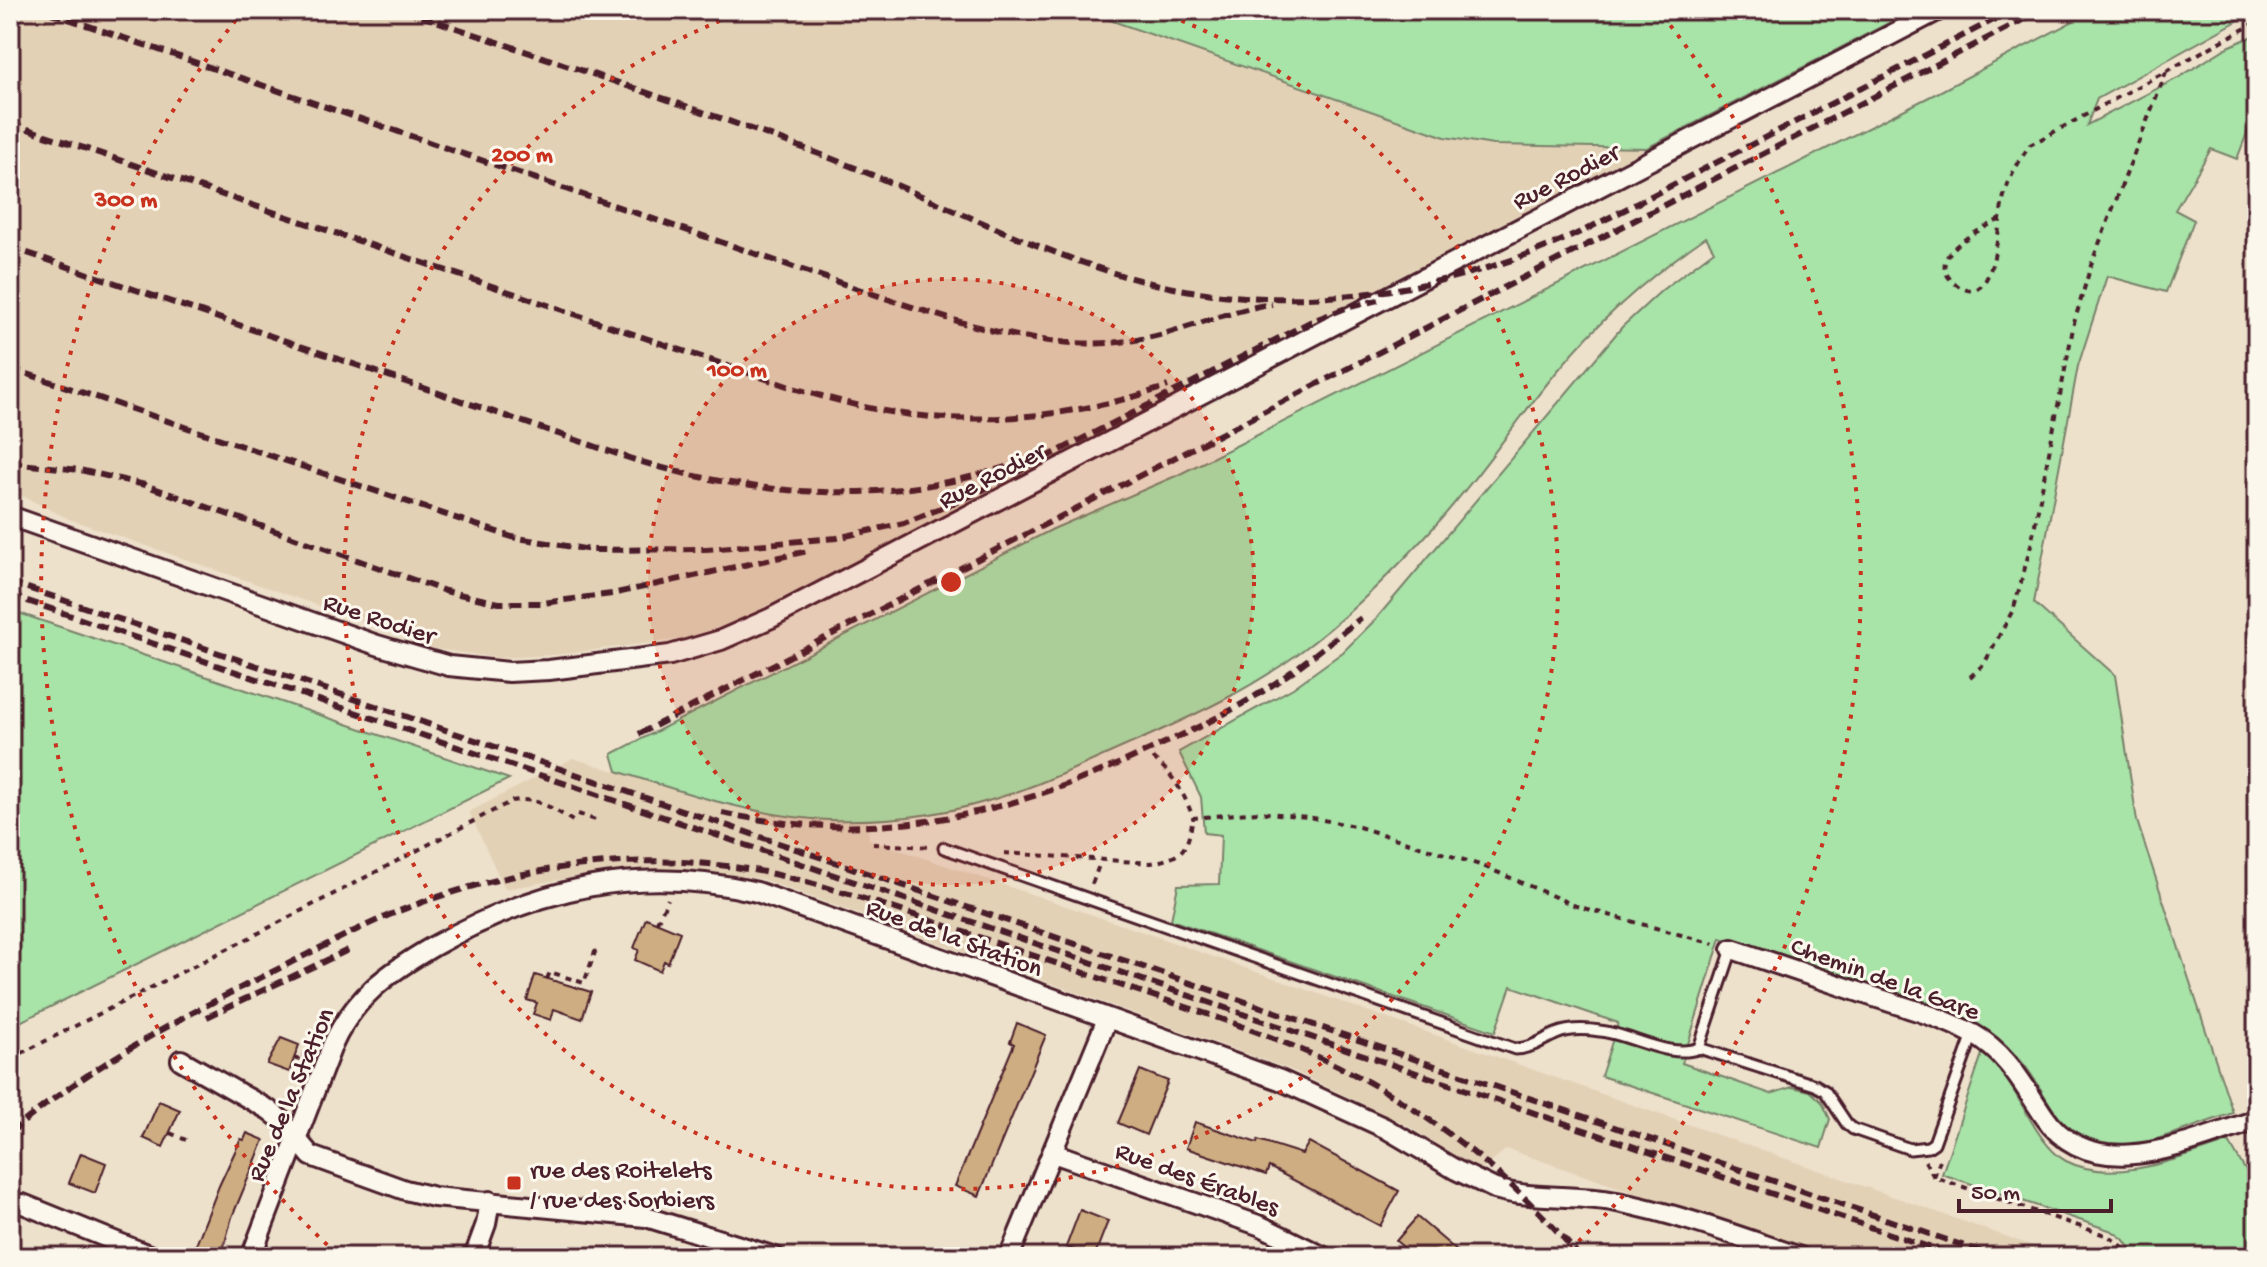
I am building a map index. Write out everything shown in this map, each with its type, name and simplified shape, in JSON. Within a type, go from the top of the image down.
[{"type":"street","name":"Rue Rodier","points":[[10,516],[403,654],[449,666],[509,672],[549,670],[697,649],[771,618],[1939,10]]},
{"type":"street","name":"Rue de la Station","points":[[251,1257],[311,1097],[341,1026],[358,1001],[420,954],[503,911],[550,895],[603,884],[647,880],[697,881],[757,892],[1238,1064],[1316,1095],[1385,1128],[1495,1189],[1631,1205],[1800,1257]]},
{"type":"street","name":"Chemin de la Gare","points":[[1732,949],[1973,1034],[2005,1058],[2056,1131],[2080,1148],[2094,1153],[2126,1155],[2146,1152],[2257,1120]]},
{"type":"street","points":[[1009,1257],[1107,1019]]},
{"type":"street","points":[[181,1060],[269,1110],[311,1156],[405,1190],[434,1197],[646,1217],[775,1257]]},
{"type":"street","name":"Rue des Érables","points":[[1053,1153],[1261,1226],[1324,1257]]},
{"type":"street","points":[[474,1257],[486,1224],[490,1201]]},
{"type":"street","points":[[23,1204],[154,1257]]},
{"type":"lane","points":[[944,848],[1515,1049],[1537,1045],[1568,1030],[1605,1031],[1674,1051],[1689,1052],[1699,1048],[1815,1085],[1825,1091],[1853,1129],[1910,1149],[1928,1147],[1938,1134],[1973,1034]]},
{"type":"lane","points":[[1699,1048],[1732,949]]},
{"type":"path","points":[[2000,219],[1964,238],[1947,257],[1949,278],[1963,289],[1980,287],[1990,274],[2013,171],[2030,145],[2257,22]]},
{"type":"path","points":[[1970,677],[1984,664],[2014,608],[2031,545],[2074,323],[2092,262],[2166,72]]},
{"type":"path","points":[[995,852],[1151,863],[1172,859],[1185,849],[1193,818],[1177,784],[1153,758]]},
{"type":"path","points":[[10,1059],[512,801],[536,801],[576,823]]},
{"type":"path","points":[[1193,818],[1258,812],[1359,827],[1483,866],[1576,906],[1732,949]]},
{"type":"path","points":[[578,814],[598,821]]},
{"type":"path","points":[[873,844],[944,848]]},
{"type":"path","points":[[1087,899],[1101,860]]},
{"type":"path","points":[[547,979],[550,972],[574,983],[584,983],[595,952],[601,950]]},
{"type":"path","points":[[294,1058],[302,1061],[311,1038]]},
{"type":"path","points":[[170,1133],[186,1140]]},
{"type":"path","points":[[1934,1177],[2108,1236],[2125,1248],[2131,1257]]},
{"type":"shaded area","points":[[10,10],[1081,10],[1445,137],[1555,147],[1647,148],[732,623],[682,639],[555,655],[497,658],[431,648],[366,622],[69,519],[10,490]]},
{"type":"shaded area","points":[[573,758],[678,791],[765,812],[826,820],[868,819],[869,839],[1149,934],[2064,1257],[1820,1257],[1507,1149],[1479,1171],[1408,1126],[1294,1071],[761,879],[688,869],[610,871],[505,889],[469,812]]},
{"type":"green space","points":[[1081,10],[1898,10],[1902,16],[1647,148],[1493,145],[1445,137]]},
{"type":"green space","points":[[2094,10],[2257,10],[2097,99],[2087,125],[2257,34],[2257,107],[2237,159],[2211,149],[2175,210],[2194,220],[2166,292],[2107,276],[2078,366],[2034,603],[2115,675],[2137,821],[2233,1113],[2133,1145],[2101,1145],[2071,1130],[2060,1119],[2021,1061],[1996,1038],[1968,1019],[1721,938],[1682,1063],[1771,1094],[1792,1087],[1810,1091],[1822,1102],[1830,1119],[1821,1148],[1601,1076],[1618,1023],[1511,986],[1495,1032],[1171,920],[1178,885],[1219,884],[1221,835],[1204,833],[1201,797],[1179,752],[1293,688],[1343,652],[1376,619],[1622,327],[1662,290],[1714,251],[1706,237],[1647,281],[1576,349],[1450,509],[1369,594],[1335,625],[1280,666],[1200,712],[1026,788],[966,807],[897,818],[828,820],[775,814],[721,803],[617,771],[612,754],[1053,529],[1178,475],[1939,92]]},
{"type":"green space","points":[[10,610],[509,779],[10,1027]]},
{"type":"green space","points":[[1982,1054],[2003,1075],[2050,1148],[2066,1161],[2085,1168],[2126,1170],[2169,1161],[2229,1142],[2257,1183],[2257,1257],[2138,1257],[2112,1231],[1942,1174]]},
{"type":"building","points":[[646,918],[680,932],[668,963],[664,961],[660,971],[635,960],[639,950],[634,948]]},
{"type":"building","points":[[535,975],[591,992],[582,1019],[554,1009],[551,1020],[533,1014],[537,1003],[527,1000]]},
{"type":"building","points":[[1017,1023],[1046,1035],[979,1196],[955,1186],[1014,1044],[1010,1042]]},
{"type":"building","points":[[281,1038],[299,1045],[289,1072],[267,1064]]},
{"type":"building","points":[[1140,1070],[1168,1081],[1146,1135],[1118,1123]]},
{"type":"building","points":[[159,1101],[180,1110],[163,1147],[143,1138]]},
{"type":"building","points":[[1195,1122],[1302,1154],[1309,1142],[1399,1191],[1380,1226],[1269,1167],[1266,1175],[1186,1148]]},
{"type":"building","points":[[247,1133],[264,1140],[232,1217],[221,1257],[193,1253],[219,1186],[241,1139],[244,1140]]},
{"type":"building","points":[[81,1153],[106,1163],[95,1193],[69,1183]]},
{"type":"building","points":[[1080,1210],[1108,1221],[1094,1257],[1066,1247]]},
{"type":"building","points":[[1417,1217],[1464,1257],[1415,1257],[1396,1241]]},
{"type":"railway","points":[[404,10],[830,158],[1042,247],[1114,273],[1173,288],[1233,296],[1294,298],[1355,295],[1416,286],[1534,252],[1589,228],[2013,10]]},
{"type":"railway","points":[[639,734],[2042,10]]},
{"type":"railway","points":[[51,13],[864,291],[994,331],[1061,342],[1128,341],[1165,334],[1272,304]]},
{"type":"railway","points":[[10,123],[790,387],[860,406],[919,416],[1028,416],[1099,405],[1168,386]]},
{"type":"railway","points":[[10,247],[676,472],[774,489],[872,491],[970,477],[1017,463]]},
{"type":"railway","points":[[10,368],[512,537],[591,550],[706,549],[837,538],[904,523],[971,496],[1310,322],[1378,300]]},
{"type":"railway","points":[[10,463],[80,470],[145,485],[445,591],[499,603],[542,603],[612,594],[808,551]]},
{"type":"railway","points":[[10,582],[1997,1257]]},
{"type":"railway","points":[[10,595],[1958,1257]]},
{"type":"railway","points":[[722,813],[779,822],[834,826],[887,825],[989,809],[1040,794],[1145,752],[1234,709],[1294,670],[1361,618]]},
{"type":"railway","points":[[10,1133],[65,1090],[154,1034],[387,916],[474,886],[564,867],[656,861],[702,863],[769,873],[858,897],[1212,1016],[1318,1057],[1392,1095],[1460,1142],[1523,1197],[1580,1257]]},
{"type":"railway","points":[[207,1017],[348,950]]},
{"type":"place","name":"rue des Roitelets / rue des Sorbiers","points":[[514,1183]]}]
